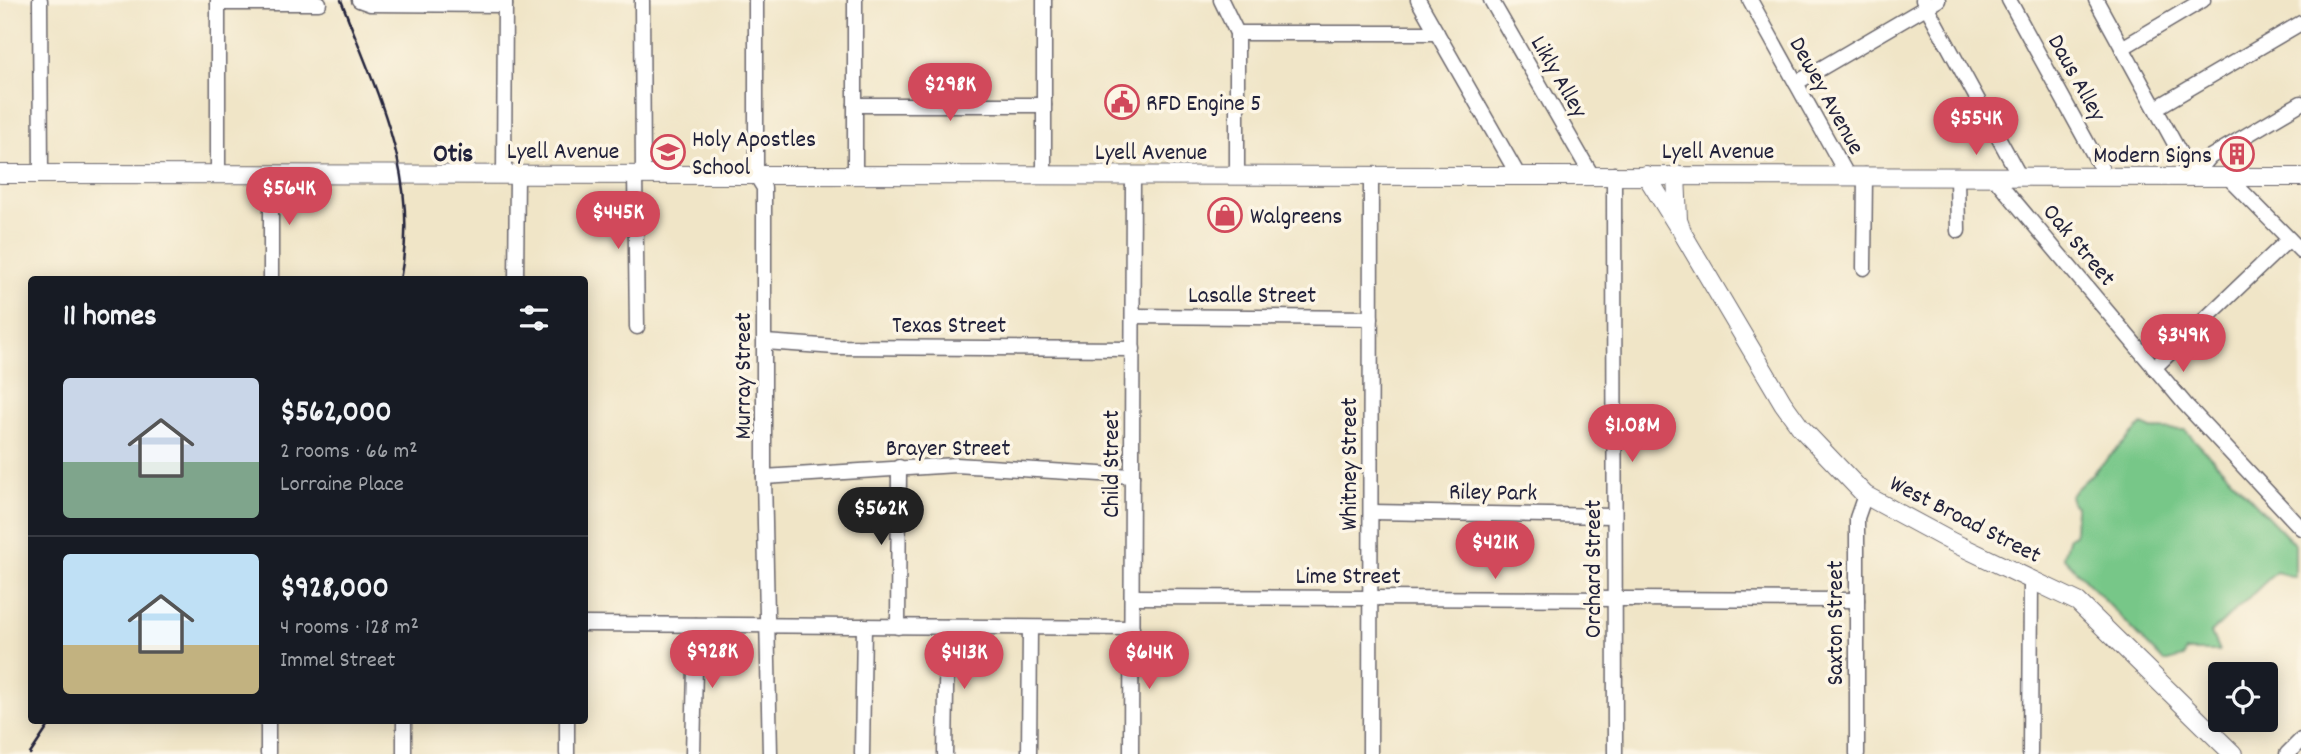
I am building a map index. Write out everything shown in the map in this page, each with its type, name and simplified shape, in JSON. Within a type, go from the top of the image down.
[{"type":"main road","name":"Lyell Avenue","points":[[0,174],[1614,174],[2301,177]]},
{"type":"main road","points":[[1646,175],[1683,234]]},
{"type":"main road","name":"West Broad Street","points":[[1676,175],[1678,220],[1683,234],[1783,403],[1801,428],[1866,495],[1941,537],[2069,596],[2088,610],[2233,754]]},
{"type":"street","points":[[40,0],[41,174]]},
{"type":"street","points":[[359,0],[370,4],[505,3],[516,276]]},
{"type":"street","points":[[636,327],[642,0]]},
{"type":"street","name":"Murray Street","points":[[756,0],[756,175],[764,188],[764,477],[766,626],[771,683],[770,754]]},
{"type":"street","points":[[855,0],[855,175]]},
{"type":"street","points":[[1044,0],[1044,175]]},
{"type":"street","points":[[1221,0],[1237,33],[1237,175]]},
{"type":"street","points":[[1418,0],[1518,175]]},
{"type":"street","name":"Likly Alley","points":[[1491,0],[1591,174]]},
{"type":"street","name":"Dewey Avenue","points":[[1750,0],[1796,83],[1856,176]]},
{"type":"street","name":"Daus Alley","points":[[2009,0],[2106,177]]},
{"type":"street","points":[[2096,0],[2193,177],[2210,157],[2301,103]]},
{"type":"street","points":[[2122,48],[2203,0]]},
{"type":"street","points":[[218,174],[218,1],[319,3]]},
{"type":"street","points":[[1796,83],[1929,2],[2020,177]]},
{"type":"street","points":[[2156,108],[2301,23]]},
{"type":"street","points":[[1237,33],[1437,33]]},
{"type":"street","points":[[855,105],[1044,105]]},
{"type":"street","points":[[271,174],[271,276]]},
{"type":"street","name":"Orchard Street","points":[[1614,174],[1615,754]]},
{"type":"street","name":"Child Street","points":[[1131,754],[1133,175]]},
{"type":"street","name":"Whitney Street","points":[[1370,754],[1371,175]]},
{"type":"street","points":[[1856,176],[1864,268]]},
{"type":"street","points":[[1957,176],[1958,231]]},
{"type":"street","name":"Oak Street","points":[[1994,177],[2185,404],[2301,528]]},
{"type":"street","points":[[2228,177],[2301,251]]},
{"type":"street","points":[[2154,368],[2289,239]]},
{"type":"street","name":"Lasalle Street","points":[[1133,316],[1371,318]]},
{"type":"street","name":"Texas Street","points":[[765,342],[836,347],[1133,349]]},
{"type":"street","name":"Brayer Street","points":[[764,477],[956,465],[1132,476]]},
{"type":"street","points":[[898,467],[898,627]]},
{"type":"street","name":"Saxton Street","points":[[1857,754],[1857,518],[1866,495]]},
{"type":"street","name":"Riley Park","points":[[1371,512],[1614,516]]},
{"type":"street","points":[[2030,754],[2031,578]]},
{"type":"street","name":"Lime Street","points":[[1132,597],[1857,600]]},
{"type":"street","points":[[588,624],[1132,628]]},
{"type":"street","points":[[693,754],[696,625]]},
{"type":"street","points":[[862,754],[864,626]]},
{"type":"street","points":[[946,754],[947,627]]},
{"type":"street","points":[[1029,754],[1030,628]]},
{"type":"street","points":[[268,724],[268,754]]},
{"type":"street","points":[[404,724],[404,754]]},
{"type":"street","points":[[567,724],[567,754]]},
{"type":"street","points":[[2287,754],[2301,740]]},
{"type":"green space","points":[[2142,425],[2151,429],[2185,430],[2295,545],[2295,577],[2276,572],[2211,633],[2219,651],[2186,651],[2184,657],[2164,662],[2063,557],[2069,537],[2075,535],[2076,506],[2072,504],[2070,495]]},
{"type":"railway","points":[[341,0],[381,103],[400,171],[405,206],[405,242],[401,276]]},
{"type":"railway","points":[[30,754],[50,724]]},
{"type":"place","name":"RFD Engine 5","points":[[1122,102]]},
{"type":"place","name":"Holy Apostles School","points":[[668,152]]},
{"type":"place","name":"Modern Signs","points":[[2237,154]]},
{"type":"place","name":"Walgreens","points":[[1225,215]]},
{"type":"district","name":"Otis","points":[[453,152]]}]
